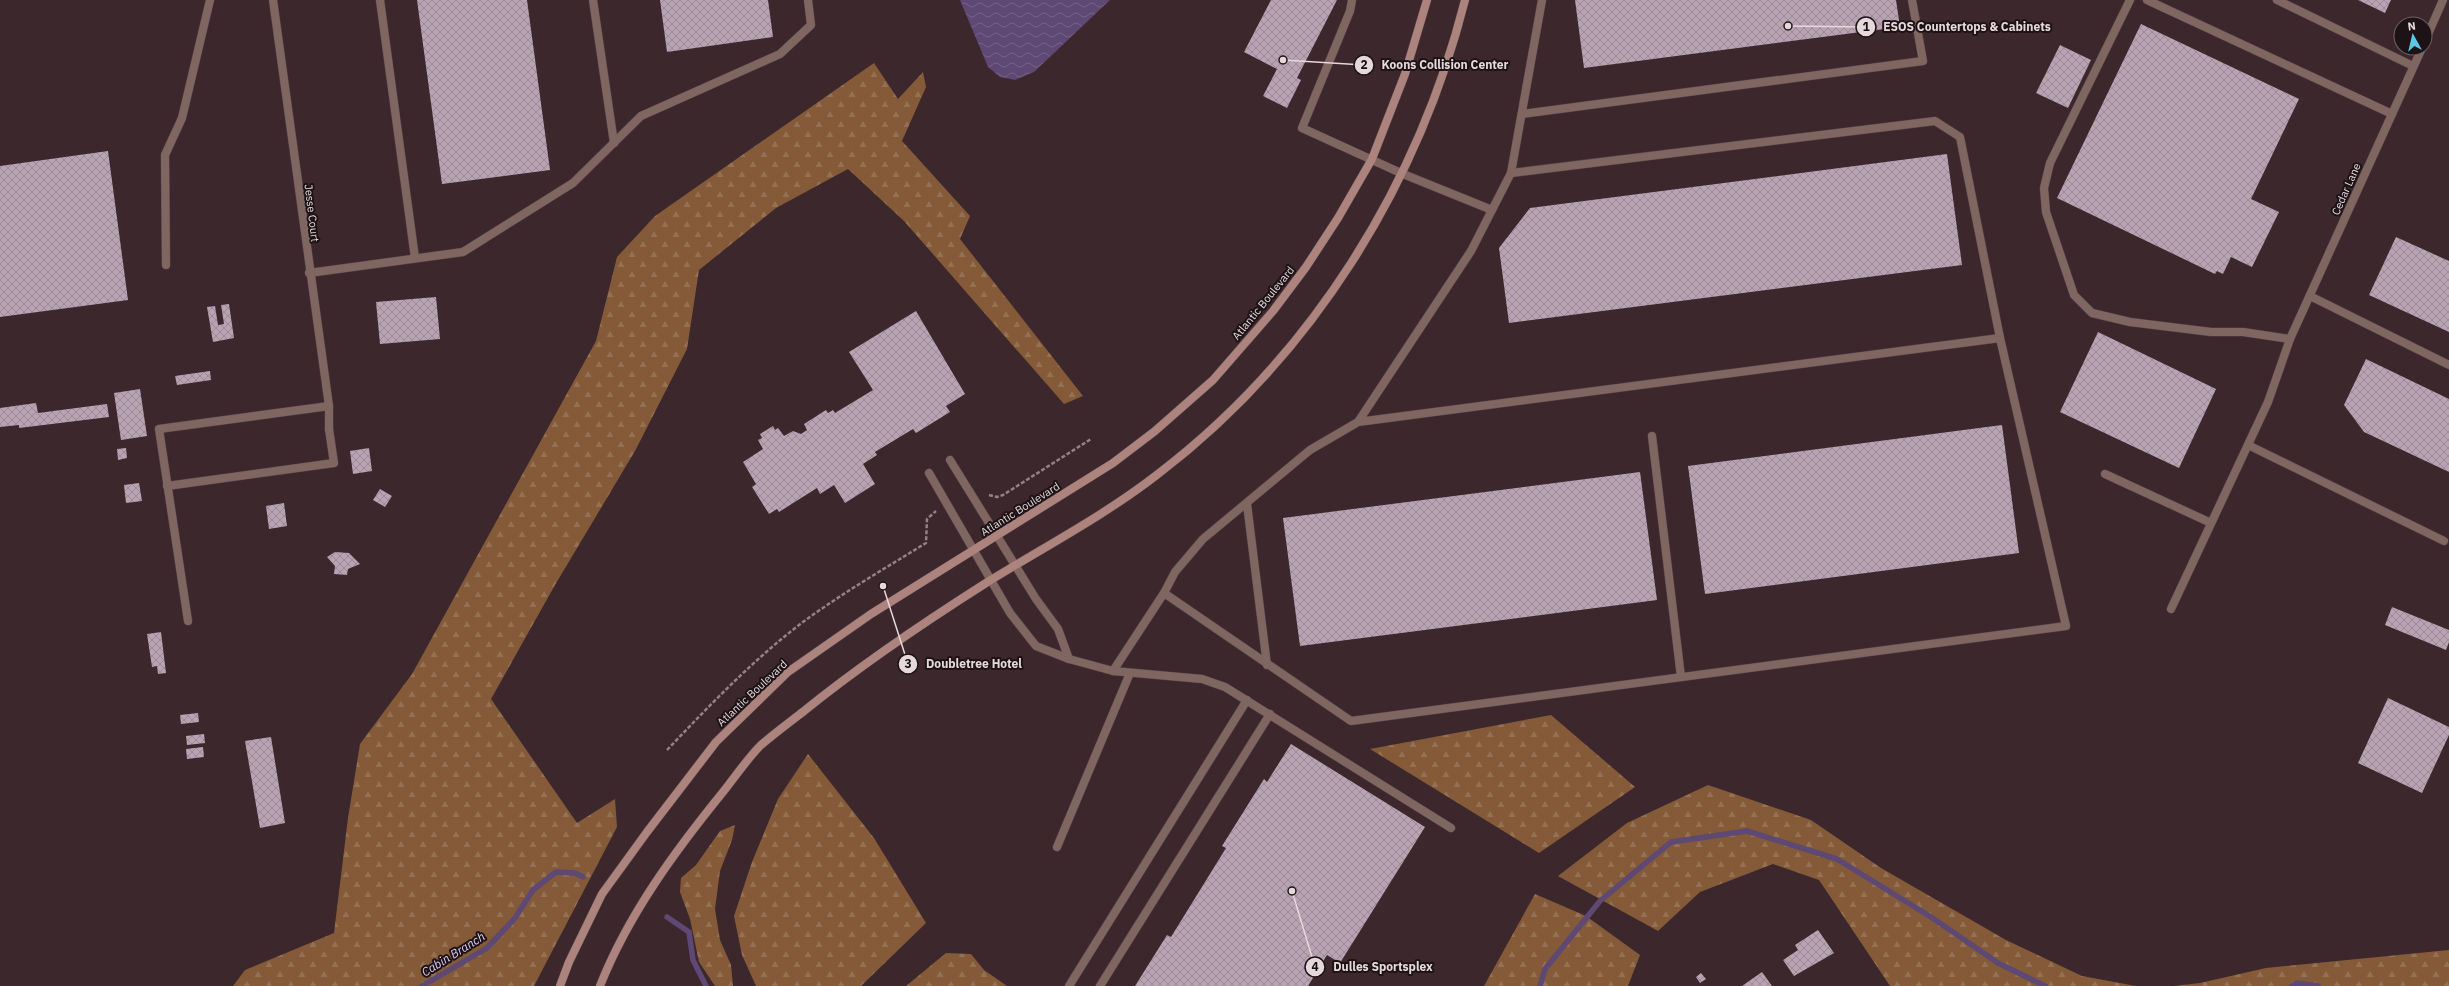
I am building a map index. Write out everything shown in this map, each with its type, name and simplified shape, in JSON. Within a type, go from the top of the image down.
[{"type":"main road","name":"Atlantic Boulevard","points":[[560,986],[569,962],[603,892],[716,742],[788,672],[871,614],[1113,463],[1156,431],[1213,380],[1273,311],[1306,267],[1338,218],[1372,159],[1405,74],[1427,0]]},
{"type":"main road","points":[[600,986],[608,965],[645,898],[686,837],[760,747],[832,688],[914,629],[991,580],[1017,566],[1112,508],[1159,474],[1199,440],[1253,389],[1314,318],[1354,258],[1403,174],[1443,76],[1465,0]]},
{"type":"street","points":[[166,265],[165,155],[182,118],[210,0]]},
{"type":"street","name":"Jesse Court","points":[[167,486],[334,463],[329,429],[328,406],[273,0]]},
{"type":"street","points":[[380,0],[415,258]]},
{"type":"street","points":[[593,0],[614,143]]},
{"type":"street","points":[[309,273],[463,252],[573,183],[641,116],[780,54],[811,25],[808,0]]},
{"type":"street","points":[[1352,0],[1350,11],[1302,128],[1403,174],[1492,210]]},
{"type":"street","points":[[1358,422],[1471,251],[1511,173],[1542,0]]},
{"type":"street","points":[[1522,114],[1923,61],[1912,0]]},
{"type":"street","points":[[2130,0],[2050,163],[2044,188],[2046,212],[2074,295],[2092,313],[2130,322],[2211,332],[2244,332],[2290,339]]},
{"type":"street","points":[[2147,0],[2392,114]]},
{"type":"street","points":[[2277,0],[2414,66]]},
{"type":"street","points":[[2433,23],[2443,0]]},
{"type":"street","name":"Cedar Lane","points":[[2171,609],[2268,402],[2290,339],[2418,56]]},
{"type":"street","points":[[1164,593],[1267,665],[1351,721],[2066,626],[2000,338],[1960,137],[1935,121],[1511,173]]},
{"type":"street","points":[[2310,296],[2449,365]]},
{"type":"street","points":[[1113,671],[1164,593],[1175,572],[1203,539],[1247,504],[1310,450],[1358,422],[2000,338]]},
{"type":"street","points":[[188,621],[159,429],[328,406]]},
{"type":"street","points":[[1652,436],[1681,677]]},
{"type":"street","points":[[2248,445],[2444,541]]},
{"type":"street","points":[[950,460],[1017,566],[1036,599],[1058,628],[1069,659]]},
{"type":"street","points":[[928,473],[1010,613],[1036,646],[1069,659],[1113,671],[1202,679],[1225,687],[1451,828]]},
{"type":"street","points":[[2105,474],[2211,523]]},
{"type":"street","points":[[1247,504],[1267,665]]},
{"type":"street","points":[[1057,847],[1130,673]]},
{"type":"street","points":[[1070,986],[1247,700]]},
{"type":"street","points":[[1100,986],[1270,714]]},
{"type":"path","points":[[985,493],[997,497],[1003,495],[1091,439]]},
{"type":"path","points":[[667,750],[736,679],[789,633],[840,598],[926,543],[927,519],[932,514]]},
{"type":"green space","points":[[874,63],[898,99],[923,72],[926,87],[902,141],[970,216],[960,239],[1083,396],[1064,404],[904,221],[848,169],[776,208],[699,270],[687,349],[635,451],[555,585],[491,699],[577,823],[615,799],[617,827],[534,986],[233,986],[245,970],[334,933],[348,818],[360,744],[412,674],[596,341],[617,257],[655,216]]},
{"type":"green space","points":[[1551,715],[1635,787],[1539,853],[1370,749]]},
{"type":"green space","points":[[808,754],[874,838],[926,923],[861,986],[756,986],[742,955],[734,916],[752,862],[778,799]]},
{"type":"green space","points":[[1708,785],[1811,820],[1881,868],[2006,940],[2082,976],[2136,986],[1890,986],[1819,880],[1773,864],[1700,892],[1658,931],[1558,876],[1627,823]]},
{"type":"green space","points":[[735,825],[732,840],[720,871],[715,909],[720,940],[731,965],[733,986],[715,986],[699,962],[690,919],[680,892],[681,878],[696,865],[720,831]]},
{"type":"green space","points":[[1535,894],[1586,916],[1640,955],[1628,986],[1484,986]]},
{"type":"green space","points":[[2449,950],[2449,986],[2174,986],[2200,983],[2266,968]]},
{"type":"green space","points":[[946,953],[971,954],[984,970],[1007,986],[906,986]]},
{"type":"water","points":[[960,0],[1110,0],[1034,72],[1015,80],[1000,77],[988,67]]},
{"type":"building","points":[[417,0],[527,0],[550,170],[442,184]]},
{"type":"building","points":[[660,0],[768,0],[773,37],[667,52]]},
{"type":"building","points":[[1271,0],[1337,0],[1297,78],[1301,80],[1287,108],[1263,96],[1277,69],[1244,52]]},
{"type":"building","points":[[1575,0],[1896,0],[1900,27],[1584,68]]},
{"type":"building","points":[[2358,0],[2391,0],[2385,13]]},
{"type":"building","points":[[2141,24],[2299,99],[2251,199],[2279,212],[2252,267],[2231,257],[2223,274],[2217,271],[2215,274],[2057,198]]},
{"type":"building","points":[[2060,45],[2091,60],[2068,108],[2036,93]]},
{"type":"building","points":[[108,151],[128,300],[0,317],[0,166]]},
{"type":"building","points":[[1947,154],[1962,265],[1509,323],[1499,248],[1530,208]]},
{"type":"building","points":[[2396,237],[2449,261],[2449,332],[2369,295]]},
{"type":"building","points":[[436,297],[440,339],[380,344],[376,302]]},
{"type":"building","points":[[229,304],[234,338],[213,342],[207,307],[215,306],[218,325],[224,324],[221,305]]},
{"type":"building","points":[[916,311],[965,394],[946,406],[950,412],[916,433],[913,429],[875,452],[877,455],[863,464],[875,484],[845,503],[834,485],[820,494],[817,488],[779,512],[777,509],[769,514],[752,487],[756,484],[743,462],[763,449],[758,440],[762,438],[760,434],[773,426],[775,430],[778,428],[784,436],[793,431],[801,434],[807,430],[804,424],[826,410],[828,413],[833,410],[835,413],[873,390],[849,352]]},
{"type":"building","points":[[2098,332],[2216,389],[2179,468],[2060,412]]},
{"type":"building","points":[[2366,359],[2449,399],[2449,472],[2364,432],[2344,405]]},
{"type":"building","points":[[210,371],[211,380],[177,385],[175,376]]},
{"type":"building","points":[[140,389],[147,436],[121,440],[114,393]]},
{"type":"building","points":[[36,403],[38,413],[107,404],[109,417],[19,428],[19,425],[0,427],[0,408]]},
{"type":"building","points":[[2002,425],[2019,553],[1705,594],[1688,466]]},
{"type":"building","points":[[126,448],[127,458],[118,460],[117,449]]},
{"type":"building","points":[[369,448],[372,471],[353,474],[350,451]]},
{"type":"building","points":[[1640,472],[1657,600],[1300,646],[1283,518]]},
{"type":"building","points":[[139,483],[142,501],[126,503],[124,485]]},
{"type":"building","points":[[380,489],[392,496],[385,507],[373,500]]},
{"type":"building","points":[[284,503],[287,526],[269,529],[266,506]]},
{"type":"building","points":[[335,552],[349,553],[360,564],[348,569],[347,575],[334,574],[335,566],[327,557]]},
{"type":"building","points":[[2392,607],[2449,630],[2449,642],[2446,650],[2385,625]]},
{"type":"building","points":[[161,632],[166,673],[158,674],[157,666],[152,667],[147,634]]},
{"type":"building","points":[[2388,698],[2449,727],[2449,735],[2422,793],[2358,763]]},
{"type":"building","points":[[198,713],[199,722],[181,724],[180,715]]},
{"type":"building","points":[[204,734],[205,743],[187,745],[186,736]]},
{"type":"building","points":[[271,737],[285,823],[260,828],[245,741]]},
{"type":"building","points":[[1291,744],[1425,827],[1340,963],[1327,955],[1308,986],[1135,986],[1167,935],[1171,937],[1226,848],[1222,846],[1264,779],[1267,782]]},
{"type":"building","points":[[203,747],[204,757],[187,759],[186,749]]},
{"type":"building","points":[[1818,930],[1834,953],[1794,976],[1783,960],[1798,950],[1795,945]]},
{"type":"building","points":[[1762,972],[1772,986],[1742,986]]},
{"type":"building","points":[[1701,973],[1706,979],[1700,983],[1696,977]]},
{"type":"waterway","points":[[1540,986],[1545,969],[1600,901],[1671,842],[1747,831],[1837,859],[1931,917],[1998,963],[2045,986]]},
{"type":"waterway","name":"Cabin Branch","points":[[422,986],[487,948],[515,918],[533,890],[556,872],[575,873],[583,877]]},
{"type":"waterway","name":"Cabin Branch","points":[[667,917],[689,932],[693,960],[706,986]]},
{"type":"waterway","points":[[2292,986],[2297,983],[2318,986]]},
{"type":"place","name":"ESOS Countertops & Cabinets","points":[[1788,26]]},
{"type":"place","name":"Koons Collision Center","points":[[1283,60]]},
{"type":"place","name":"Doubletree Hotel","points":[[883,586]]},
{"type":"place","name":"Dulles Sportsplex","points":[[1292,891]]}]
